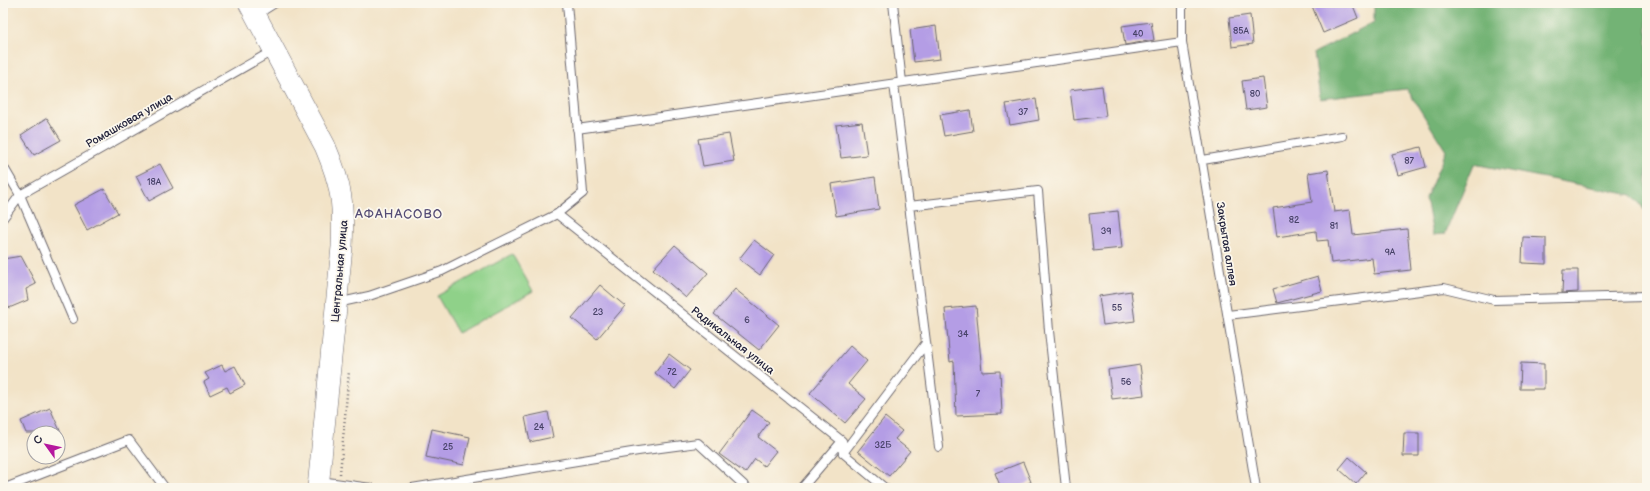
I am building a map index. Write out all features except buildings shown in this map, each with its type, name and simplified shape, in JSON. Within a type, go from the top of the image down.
[{"type":"street","name":"Центральная улица","points":[[252,9],[325,146],[335,168],[341,191],[344,213],[342,247],[318,484]]},
{"type":"lane","points":[[252,9],[275,3]]},
{"type":"lane","points":[[336,304],[369,296],[442,271],[557,214],[583,193],[567,3]]},
{"type":"lane","points":[[893,3],[898,83],[909,206],[939,447]]},
{"type":"lane","name":"Закрытая аллея","points":[[1182,3],[1182,42],[1203,160],[1256,488]]},
{"type":"lane","points":[[577,129],[1182,42]]},
{"type":"lane","name":"Ромашковая улица","points":[[3,218],[20,195],[274,50]]},
{"type":"lane","points":[[1203,160],[1342,136]]},
{"type":"lane","points":[[3,166],[20,195],[73,319]]},
{"type":"lane","points":[[909,206],[1038,191],[1049,331],[1066,488]]},
{"type":"lane","name":"Радикальная улица","points":[[557,214],[842,441]]},
{"type":"lane","points":[[1228,315],[1444,288],[1494,300],[1647,296]]},
{"type":"lane","points":[[843,454],[926,343]]},
{"type":"lane","points":[[5,488],[129,440],[165,488]]},
{"type":"lane","points":[[842,441],[843,454],[885,488]]},
{"type":"lane","points":[[802,488],[842,441]]},
{"type":"lane","points":[[412,488],[638,451],[698,443],[747,488]]},
{"type":"lane","points":[[318,484],[339,484],[372,488]]},
{"type":"path","points":[[339,484],[349,368]]},
{"type":"green space","points":[[1374,3],[1647,3],[1647,212],[1632,195],[1474,164],[1445,234],[1433,235],[1426,198],[1446,151],[1407,89],[1320,99],[1314,53],[1374,22]]},
{"type":"green space","points":[[512,254],[533,291],[458,333],[437,296]]},
{"type":"district","name":"АФАНАСОВО","points":[[399,213]]}]
